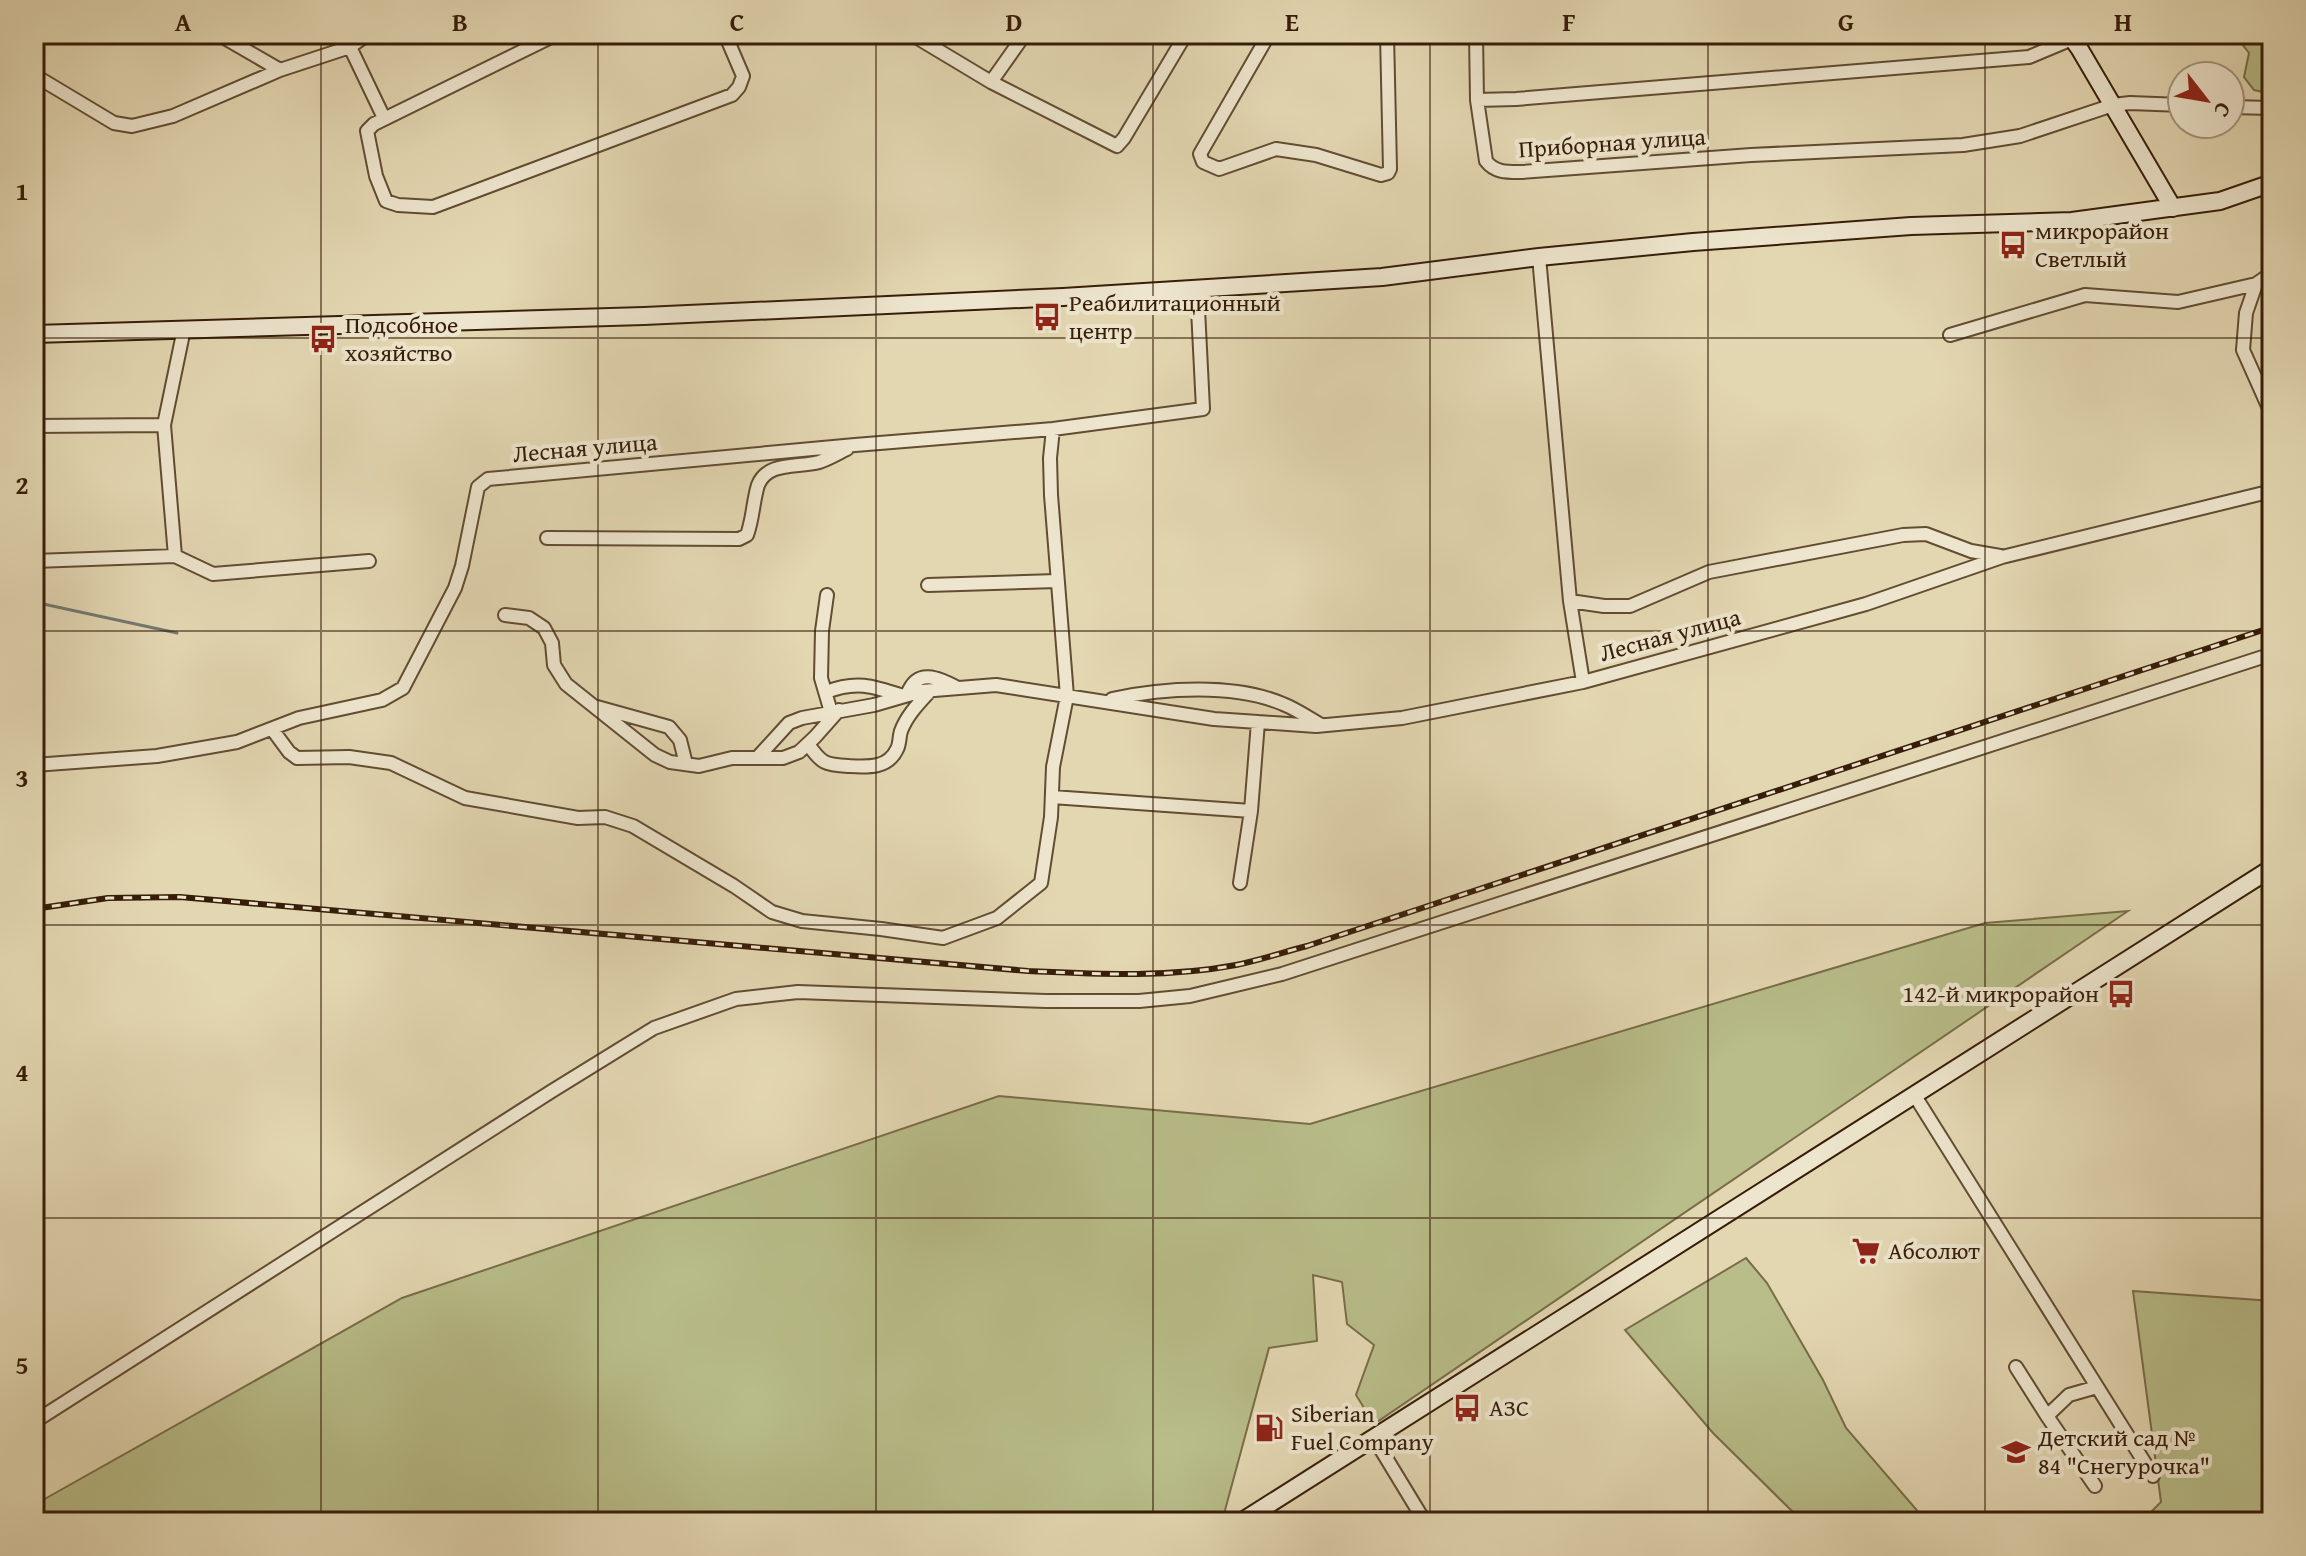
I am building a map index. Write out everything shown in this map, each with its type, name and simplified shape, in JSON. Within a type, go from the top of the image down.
[{"type":"street","points":[[34,75],[114,123],[132,126],[173,116],[280,70],[350,47],[368,34]]},
{"type":"street","points":[[557,34],[384,118],[367,131],[376,176],[386,201],[398,205],[433,207],[732,95],[743,76],[725,34]]},
{"type":"street","points":[[911,34],[991,82],[1117,146],[1186,34]]},
{"type":"street","points":[[991,82],[1025,34]]},
{"type":"street","points":[[1269,34],[1200,154],[1203,162],[1219,169],[1276,149],[1316,155],[1381,175],[1388,173],[1387,34]]},
{"type":"street","name":"Приборная улица","points":[[1476,34],[1477,100],[1486,161],[1491,168],[1501,172],[1963,145],[2020,136],[2113,105],[2166,104]]},
{"type":"street","points":[[223,35],[280,70]]},
{"type":"street","points":[[1477,100],[2029,57],[2070,36],[2173,208]]},
{"type":"street","points":[[350,47],[384,118]]},
{"type":"street","points":[[2246,107],[2272,108]]},
{"type":"street","points":[[34,334],[644,316],[1382,277],[1693,242],[1911,226],[2072,221],[2220,201],[2272,183]]},
{"type":"street","points":[[1539,257],[1570,601],[1583,682]]},
{"type":"street","points":[[1950,335],[2085,295],[2178,302],[2256,284],[2272,273]]},
{"type":"street","points":[[2256,284],[2246,313],[2243,350],[2272,415]]},
{"type":"street","name":"Лесная улица","points":[[34,765],[157,756],[237,742],[299,718],[382,700],[403,688],[455,588],[478,487],[488,479],[1053,429],[1203,409],[1197,289]]},
{"type":"street","points":[[175,556],[164,425],[184,329]]},
{"type":"street","points":[[34,426],[164,425]]},
{"type":"street","points":[[272,729],[297,758],[349,757],[391,763],[465,798],[578,818],[605,817],[633,826],[772,912],[802,921],[943,938],[997,918],[1041,883],[1051,817],[1053,767],[1067,696],[1051,495],[1053,429]]},
{"type":"street","points":[[547,538],[739,539],[747,535],[757,488],[764,474],[775,468],[822,461],[855,445]]},
{"type":"street","name":"Лесная улица","points":[[757,758],[789,723],[874,705],[905,695],[996,685],[1214,719],[1323,726],[1402,718],[1583,682],[1866,604],[2002,557],[2272,491]]},
{"type":"street","points":[[1570,601],[1630,606],[1709,572],[1903,535],[1926,534],[1971,551],[2002,557]]},
{"type":"street","points":[[34,561],[175,556],[213,574],[369,561]]},
{"type":"street","points":[[928,585],[1057,581]]},
{"type":"street","points":[[505,615],[529,618],[544,628],[552,643],[554,665],[566,684],[655,755],[670,762],[699,766],[732,758],[783,758],[799,752],[835,711],[821,678],[827,595]]},
{"type":"street","points":[[34,1422],[654,1028],[736,999],[798,992],[1046,1001],[1139,1001],[1190,996],[1282,974],[2272,654]]},
{"type":"street","points":[[826,692],[842,685],[859,684],[905,695],[911,683],[930,677],[958,688]]},
{"type":"street","points":[[808,744],[819,760],[830,765],[872,767],[889,760],[898,748],[901,730],[911,712],[930,691]]},
{"type":"street","points":[[1101,701],[1144,692],[1231,692],[1283,704],[1323,726]]},
{"type":"street","points":[[595,706],[669,727],[680,740],[686,764]]},
{"type":"street","points":[[1240,883],[1251,811],[1258,722]]},
{"type":"street","points":[[1052,797],[1251,811]]},
{"type":"street","points":[[1241,1522],[2272,868]]},
{"type":"street","points":[[1915,1096],[2153,1476]]},
{"type":"street","points":[[2016,1367],[2095,1486]]},
{"type":"street","points":[[2047,1416],[2069,1395],[2097,1387]]},
{"type":"street","points":[[1374,1438],[1425,1522]]},
{"type":"green space","points":[[2234,34],[2272,34],[2272,94],[2254,90],[2246,80],[2249,53]]},
{"type":"green space","points":[[2128,911],[1374,1424],[1356,1395],[1374,1345],[1347,1324],[1342,1282],[1313,1275],[1317,1341],[1269,1348],[1224,1514],[1212,1522],[34,1522],[34,1505],[402,1298],[999,1096],[1310,1124],[1985,923]]},
{"type":"green space","points":[[1746,1258],[1767,1283],[1823,1380],[1846,1428],[1927,1522],[1803,1522],[1713,1433],[1625,1330]]},
{"type":"green space","points":[[2133,1291],[2272,1301],[2272,1522],[2141,1522],[2161,1502]]},
{"type":"waterway","points":[[34,602],[177,633]]},
{"type":"railway","points":[[34,909],[108,898],[180,897],[1028,971],[1132,974],[1210,969],[1307,946],[2272,627]]},
{"type":"place","name":"микрорайон Светлый","points":[[2013,245]]},
{"type":"place","name":"Реабилитационный центр","points":[[1047,317]]},
{"type":"place","name":"Подсобное хозяйство","points":[[323,339]]},
{"type":"place","name":"142-й микрорайон","points":[[2121,994]]},
{"type":"place","name":"Абсолют","points":[[1866,1251]]},
{"type":"place","name":"АЗС","points":[[1467,1408]]},
{"type":"place","name":"Siberian Fuel Company","points":[[1269,1428]]},
{"type":"place","name":"Детский сад № 84 \"Снегурочка\"","points":[[2016,1452]]}]
